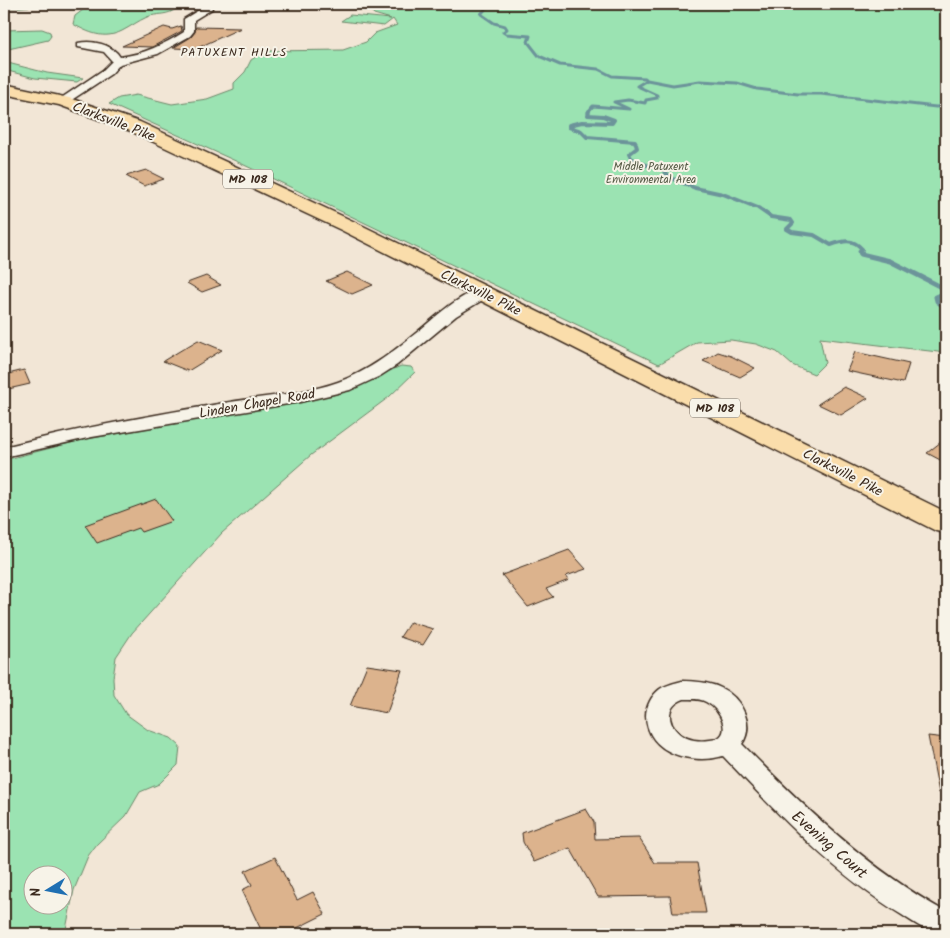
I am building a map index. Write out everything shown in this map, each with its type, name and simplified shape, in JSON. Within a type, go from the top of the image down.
[{"type":"main road","name":"Clarksville Pike","points":[[4,89],[63,101],[134,126],[348,226],[946,524]]},
{"type":"street","points":[[63,101],[107,72],[117,61],[134,59],[167,48],[187,34],[189,31],[189,19],[207,9],[206,4]]},
{"type":"street","points":[[81,45],[106,49],[115,55],[117,61]]},
{"type":"street","name":"Linden Chapel Road","points":[[4,452],[89,432],[302,395],[356,382],[391,362],[452,310],[484,293]]},
{"type":"street","name":"Evening Court","points":[[727,745],[821,838],[866,876],[908,905],[946,926]]},
{"type":"green space","points":[[4,4],[175,4],[177,8],[174,11],[147,17],[115,34],[103,35],[91,33],[73,24],[75,16],[88,6],[4,8]]},
{"type":"green space","name":"Middle Patuxent Environmental Area","points":[[363,4],[946,4],[946,355],[938,352],[820,338],[825,363],[814,374],[792,365],[777,352],[756,344],[731,340],[697,342],[659,364],[240,163],[109,104],[119,98],[136,95],[172,104],[207,99],[234,89],[234,83],[245,72],[251,60],[265,51],[343,50],[366,42],[375,33],[397,25],[393,19],[384,26],[341,21],[350,15],[391,19],[374,14]]},
{"type":"green space","points":[[42,29],[50,32],[51,36],[48,40],[4,50],[4,30]]},
{"type":"green space","points":[[4,62],[47,73],[83,78],[77,82],[35,78],[4,70]]},
{"type":"green space","points":[[401,366],[411,367],[415,372],[389,397],[311,455],[222,533],[132,633],[116,657],[113,678],[114,695],[126,714],[148,730],[171,738],[180,746],[178,765],[159,784],[140,792],[126,816],[97,844],[88,856],[72,900],[72,866],[22,866],[22,916],[69,916],[65,934],[4,934],[4,460],[82,440],[333,395]]},
{"type":"building","points":[[181,26],[182,31],[152,47],[122,46],[164,27],[172,29]]},
{"type":"building","points":[[196,27],[241,28],[195,49],[173,48],[191,37]]},
{"type":"building","points":[[146,170],[164,179],[144,186],[126,176]]},
{"type":"building","points":[[347,272],[373,285],[352,294],[326,281]]},
{"type":"building","points":[[206,276],[221,285],[202,292],[187,283]]},
{"type":"building","points":[[198,340],[222,350],[188,371],[163,361]]},
{"type":"building","points":[[718,352],[755,368],[740,377],[703,361]]},
{"type":"building","points":[[855,352],[909,364],[903,383],[847,371]]},
{"type":"building","points":[[24,370],[30,384],[4,390],[4,375]]},
{"type":"building","points":[[844,387],[868,398],[841,415],[818,404]]},
{"type":"building","points":[[946,438],[946,463],[927,453]]},
{"type":"building","points":[[156,499],[172,521],[141,532],[138,528],[97,543],[85,525]]},
{"type":"building","points":[[569,550],[586,569],[566,576],[569,580],[546,589],[553,597],[528,607],[502,575]]},
{"type":"building","points":[[410,622],[433,629],[423,645],[400,637]]},
{"type":"building","points":[[367,665],[402,670],[387,713],[350,706]]},
{"type":"building","points":[[928,736],[946,738],[946,792],[939,793]]},
{"type":"building","points":[[586,809],[594,822],[595,839],[639,838],[655,863],[697,863],[706,913],[673,913],[670,896],[598,897],[570,848],[534,862],[523,842],[522,833]]},
{"type":"building","points":[[275,857],[297,900],[313,892],[325,914],[285,934],[263,934],[242,890],[252,885],[245,871]]},
{"type":"waterway","points":[[490,4],[481,14],[494,23],[505,26],[507,29],[503,32],[506,34],[530,36],[528,42],[539,56],[560,65],[598,69],[612,76],[645,78],[647,80]]},
{"type":"waterway","points":[[588,112],[593,106],[629,109],[614,102],[628,100],[645,103],[646,100],[657,98],[657,95],[637,86],[647,80]]},
{"type":"waterway","points":[[647,80],[673,85],[700,81],[737,83],[757,89],[798,94],[821,94],[936,107],[946,106]]},
{"type":"waterway","points":[[589,111],[588,115],[603,116],[614,120],[612,123],[582,122],[569,125],[569,127],[581,131],[587,137],[635,141],[637,148],[629,154],[631,158],[646,165],[660,167],[671,178],[695,188],[723,194],[758,208],[771,217],[791,220],[793,223],[787,229],[792,232],[814,235],[831,245],[844,242],[855,243],[862,249],[860,252]]},
{"type":"waterway","points":[[860,252],[861,254],[890,261],[943,288],[943,294],[936,297],[937,301],[946,308]]},
{"type":"district","name":"PATUXENT HILLS","points":[[234,52]]}]
